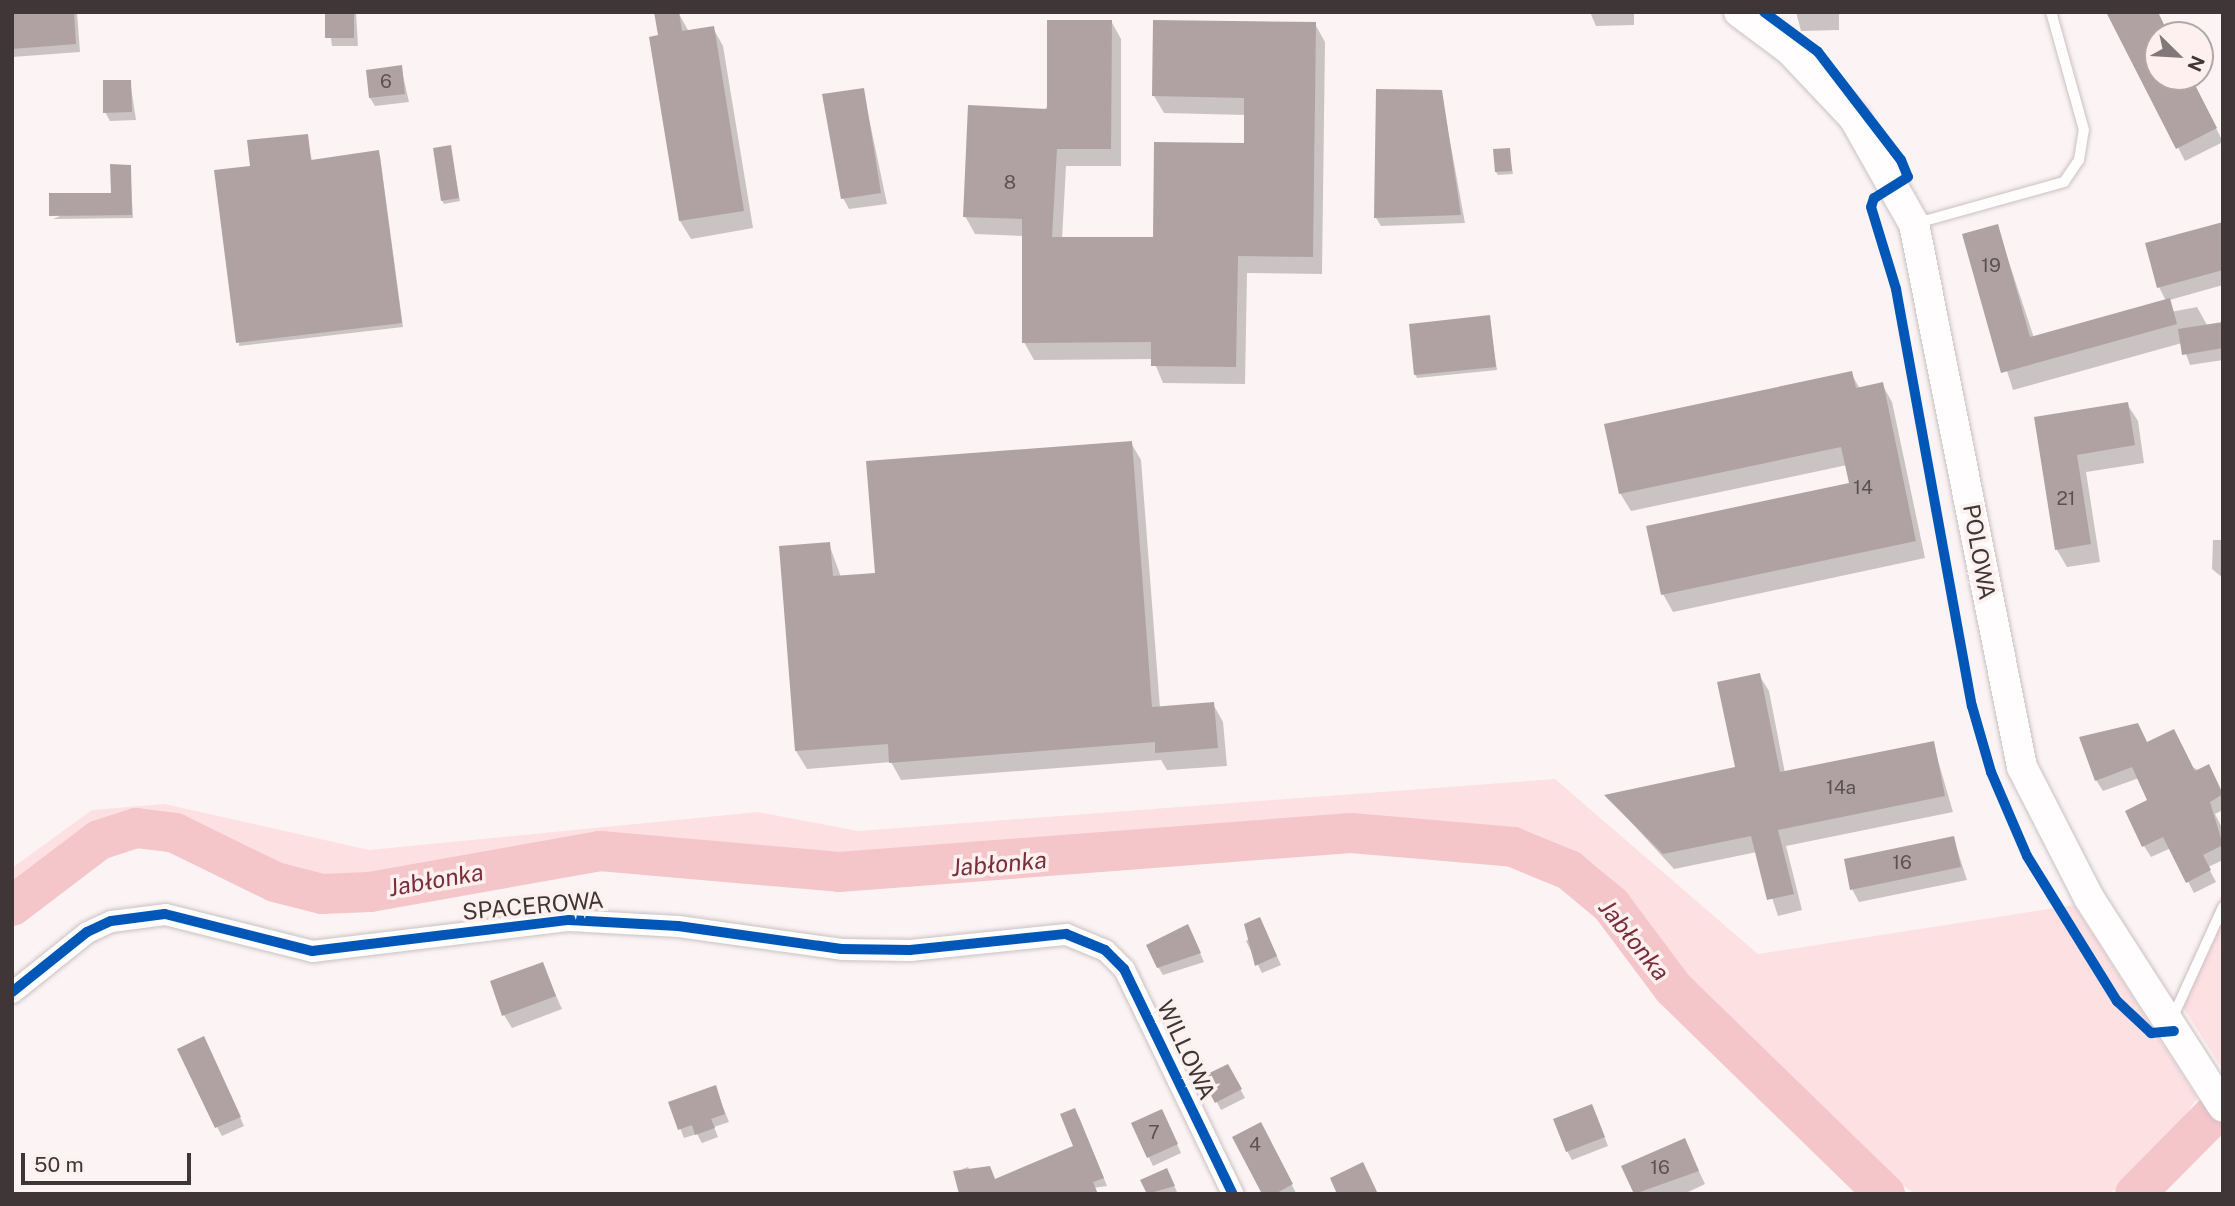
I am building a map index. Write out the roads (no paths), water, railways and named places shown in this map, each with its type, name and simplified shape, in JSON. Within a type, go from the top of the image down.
[{"type":"street","name":"POLOWA","points":[[1739,12],[1790,50],[1854,118],[1914,224],[2022,767],[2053,837],[2223,1107]]},
{"type":"street","name":"SPACEROWA","points":[[12,992],[87,932],[111,920],[166,914],[312,951],[569,920],[678,926],[841,949],[910,950],[1066,934],[1084,939]]},
{"type":"street","name":"WILLOWA","points":[[1084,939],[1124,969],[1233,1194]]},
{"type":"lane","points":[[1914,224],[2064,182],[2079,160],[2084,130],[2051,12]]},
{"type":"lane","points":[[2169,1023],[2223,907]]},
{"type":"waterway","name":"Jabłonka","points":[[12,906],[99,840],[136,828],[175,833],[275,882],[322,894],[370,892],[600,851],[839,872],[1351,833],[1513,847],[1569,870],[1611,905],[1673,988],[1885,1194]]},
{"type":"waterway","name":"Jabłonka","points":[[2135,1194],[2223,1105]]}]
